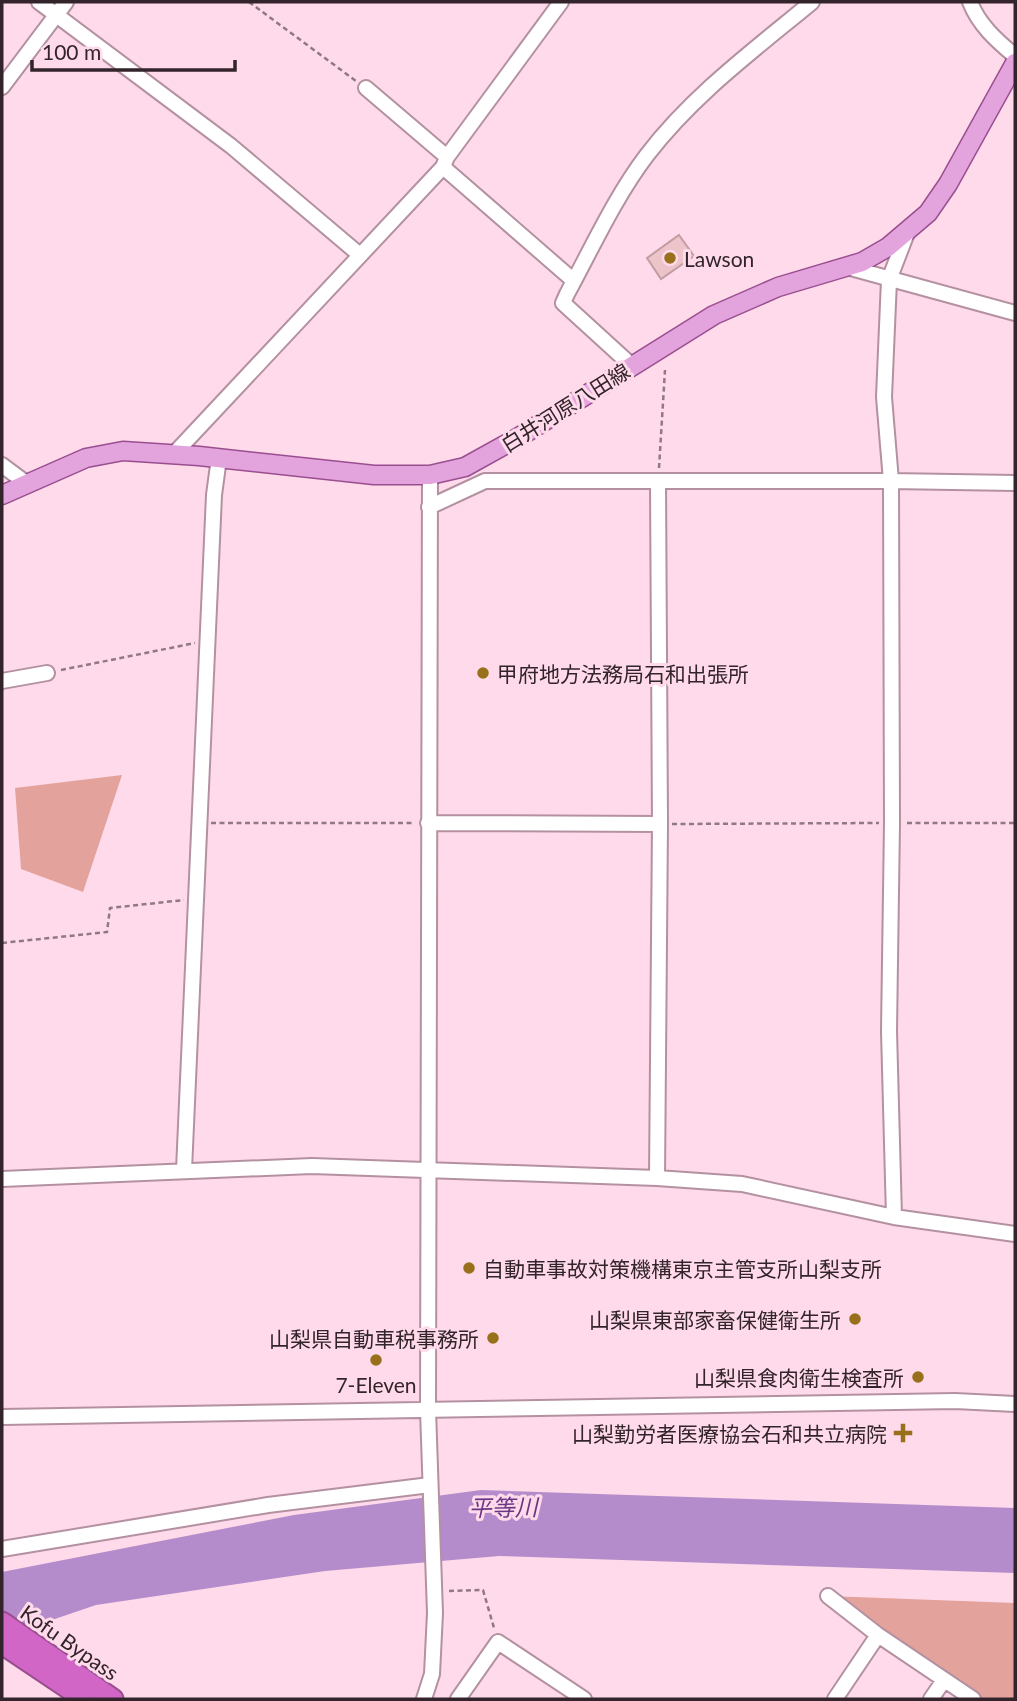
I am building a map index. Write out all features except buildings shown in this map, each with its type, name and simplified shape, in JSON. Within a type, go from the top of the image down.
[{"type":"highway","name":"Kofu Bypass","points":[[2,1622],[67,1677],[84,1699]]},
{"type":"highway","name":"Kofu Bypass","points":[[2,1644],[113,1699]]},
{"type":"main road","name":"白井河原八田線","points":[[2,495],[65,466],[105,453],[123,451],[219,458],[374,475],[429,475],[465,467],[490,454],[686,330],[737,303],[778,287],[847,267],[879,252],[907,233],[928,213],[948,184],[1015,62]]},
{"type":"street","points":[[38,2],[231,146],[360,255]]},
{"type":"street","points":[[2,86],[66,2]]},
{"type":"street","points":[[174,454],[445,162],[562,2]]},
{"type":"street","points":[[631,365],[563,303],[610,212],[647,155],[701,95],[812,2]]},
{"type":"street","points":[[970,2],[979,21],[1015,56]]},
{"type":"street","points":[[366,88],[574,281]]},
{"type":"street","points":[[894,1217],[889,1031],[892,822],[891,481],[884,397],[889,280],[907,233]]},
{"type":"street","points":[[847,267],[1015,313]]},
{"type":"street","points":[[184,1170],[214,495],[219,458]]},
{"type":"street","points":[[2,465],[26,483]]},
{"type":"street","points":[[424,1699],[432,1674],[435,1591],[428,1410],[429,475]]},
{"type":"street","points":[[429,507],[485,481],[1015,483]]},
{"type":"street","points":[[657,1178],[660,824],[658,482]]},
{"type":"street","points":[[2,681],[47,673]]},
{"type":"street","points":[[428,823],[660,824]]},
{"type":"street","points":[[2,1179],[313,1166],[657,1178],[742,1184],[894,1217],[1015,1234]]},
{"type":"street","points":[[2,1417],[955,1401],[1015,1404]]},
{"type":"street","points":[[2,1549],[268,1505],[431,1488]]},
{"type":"street","points":[[828,1596],[878,1635],[973,1699]]},
{"type":"street","points":[[835,1699],[878,1635]]},
{"type":"street","points":[[458,1699],[498,1642],[584,1699]]},
{"type":"street","points":[[931,1699],[944,1680]]},
{"type":"path","points":[[248,2],[366,88]]},
{"type":"path","points":[[658,482],[665,370]]},
{"type":"path","points":[[47,673],[209,640]]},
{"type":"path","points":[[201,823],[428,823]]},
{"type":"path","points":[[660,824],[1015,823]]},
{"type":"path","points":[[2,943],[107,932],[110,908],[195,899]]},
{"type":"path","points":[[435,1591],[483,1590],[498,1642]]},
{"type":"shaded area","points":[[122,775],[83,892],[21,869],[15,788]]},
{"type":"shaded area","points":[[828,1596],[1015,1603],[1015,1699],[973,1699]]},
{"type":"water","name":"平等川","points":[[481,1490],[1015,1508],[1015,1573],[499,1556],[325,1571],[96,1605],[2,1637],[2,1572],[294,1515]]},
{"type":"place","name":"Lawson","points":[[670,258]]},
{"type":"place","name":"甲府地方法務局石和出張所","points":[[483,673]]},
{"type":"place","name":"自動車事故対策機構東京主管支所山梨支所","points":[[469,1268]]},
{"type":"place","name":"山梨県東部家畜保健衛生所","points":[[855,1319]]},
{"type":"place","name":"山梨県自動車税事務所","points":[[493,1338]]},
{"type":"place","name":"7-Eleven","points":[[376,1360]]},
{"type":"place","name":"山梨県食肉衛生検査所","points":[[918,1377]]},
{"type":"place","name":"山梨勤労者医療協会石和共立病院","points":[[903,1433]]}]
